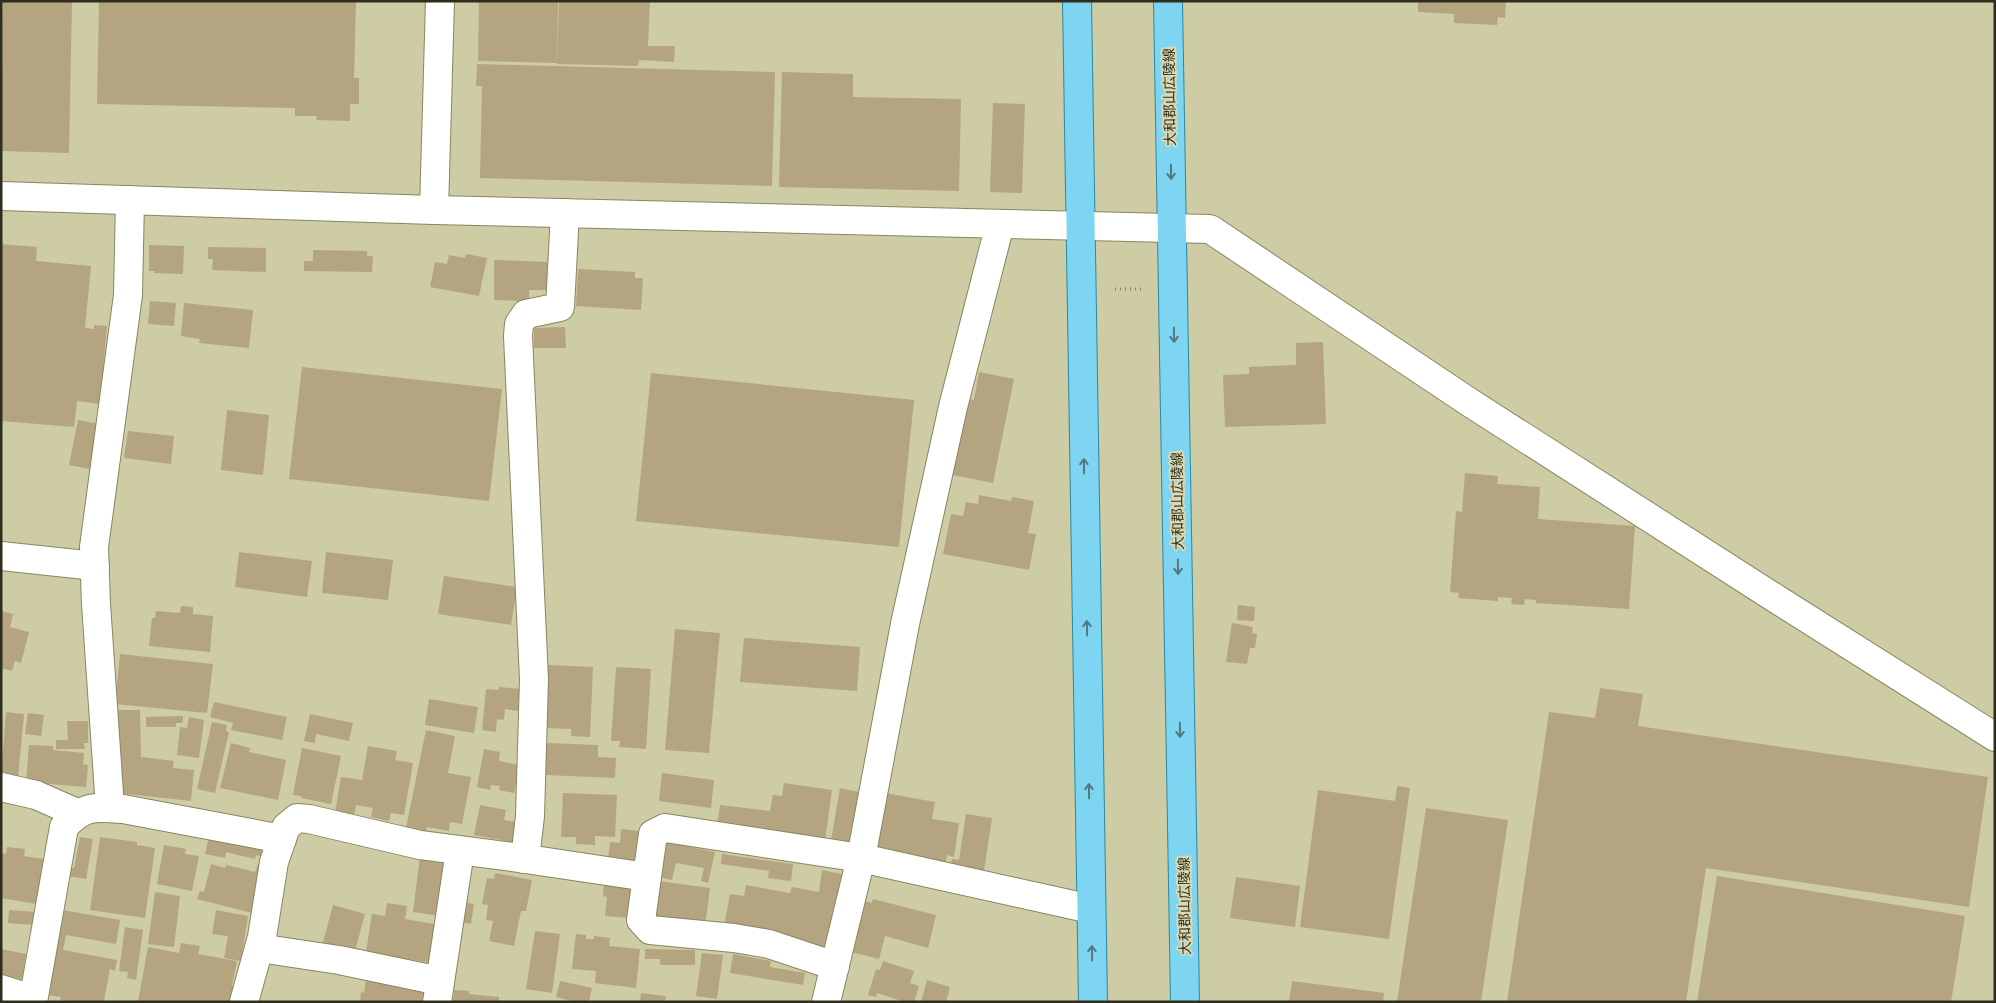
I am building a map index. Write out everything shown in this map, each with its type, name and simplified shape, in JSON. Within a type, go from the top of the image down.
[{"type":"main road","points":[[1077,1],[1093,1002]]},
{"type":"main road","name":"大和郡山広陵線","points":[[1168,1],[1185,1002]]},
{"type":"street","points":[[434,210],[440,1]]},
{"type":"street","points":[[1,196],[434,210],[1210,229],[1469,402],[1995,737]]},
{"type":"street","points":[[110,808],[94,547],[128,295],[130,200]]},
{"type":"street","points":[[525,859],[530,816],[534,679],[518,336],[519,324],[526,314],[560,307],[565,213]]},
{"type":"street","points":[[826,1002],[861,858],[909,605],[953,407],[1000,224]]},
{"type":"street","points":[[1,556],[95,566]]},
{"type":"street","points":[[1,786],[36,795],[77,813]]},
{"type":"street","points":[[1,989],[33,1000],[64,827],[77,813],[97,807],[122,809],[282,839]]},
{"type":"street","points":[[244,1002],[262,937],[274,862],[286,827],[297,818],[309,819],[420,846],[647,877]]},
{"type":"street","points":[[835,966],[769,944],[734,938],[650,930],[641,920],[653,834],[665,828],[861,858],[1091,909]]},
{"type":"street","points":[[259,948],[339,960],[439,991],[460,850]]},
{"type":"path","points":[[1115,289],[1151,290]]},
{"type":"building","points":[[3,1],[72,1],[69,153],[1,151]]},
{"type":"building","points":[[99,1],[356,1],[354,78],[359,78],[359,104],[350,104],[350,121],[316,120],[317,116],[295,116],[295,108],[97,104]]},
{"type":"building","points":[[479,1],[558,1],[557,63],[478,61]]},
{"type":"building","points":[[559,1],[650,1],[648,46],[675,46],[674,62],[639,60],[638,66],[557,64]]},
{"type":"building","points":[[1418,1],[1506,1],[1505,18],[1498,17],[1497,25],[1454,23],[1454,14],[1418,12]]},
{"type":"building","points":[[477,64],[775,72],[772,186],[480,178],[482,86],[476,86]]},
{"type":"building","points":[[782,72],[853,74],[853,97],[961,99],[959,191],[779,187]]},
{"type":"building","points":[[993,103],[1025,104],[1022,193],[990,192]]},
{"type":"building","points":[[1,244],[37,247],[36,261],[91,266],[85,328],[94,329],[94,325],[107,326],[100,404],[77,401],[74,427],[1,421]]},
{"type":"building","points":[[149,245],[184,246],[183,274],[154,273],[155,271],[149,271]]},
{"type":"building","points":[[208,247],[266,248],[266,272],[212,270],[213,259],[208,259]]},
{"type":"building","points":[[313,250],[367,251],[367,256],[373,256],[372,272],[304,271],[304,261],[313,261]]},
{"type":"building","points":[[466,254],[487,258],[479,296],[430,287],[435,262],[447,264],[449,255],[465,258]]},
{"type":"building","points":[[494,260],[547,262],[547,290],[529,290],[529,301],[494,300]]},
{"type":"building","points":[[578,269],[635,272],[635,278],[643,278],[641,310],[576,306]]},
{"type":"building","points":[[150,301],[176,303],[174,326],[148,324]]},
{"type":"building","points":[[184,303],[253,310],[249,348],[199,343],[200,339],[181,336]]},
{"type":"building","points":[[565,327],[566,348],[534,348],[534,328]]},
{"type":"building","points":[[1323,342],[1326,424],[1225,427],[1223,375],[1249,374],[1249,367],[1296,365],[1296,343]]},
{"type":"building","points":[[302,367],[502,389],[489,501],[289,479]]},
{"type":"building","points":[[979,372],[1014,379],[993,483],[947,474],[962,398],[974,400]]},
{"type":"building","points":[[651,373],[914,400],[899,547],[636,521]]},
{"type":"building","points":[[227,410],[269,415],[263,475],[221,470]]},
{"type":"building","points":[[78,420],[99,424],[90,469],[69,465]]},
{"type":"building","points":[[128,431],[174,436],[171,464],[124,458]]},
{"type":"building","points":[[1465,473],[1498,476],[1497,484],[1540,487],[1538,519],[1635,526],[1629,609],[1536,603],[1536,600],[1525,599],[1524,605],[1511,604],[1512,598],[1498,597],[1498,601],[1458,598],[1459,593],[1450,592],[1456,511],[1462,512]]},
{"type":"building","points":[[979,495],[1011,501],[1012,497],[1034,501],[1028,533],[1036,534],[1029,570],[943,554],[951,514],[963,516],[966,502],[978,504]]},
{"type":"building","points":[[239,552],[312,561],[307,597],[235,587]]},
{"type":"building","points":[[326,552],[393,560],[388,600],[322,593]]},
{"type":"building","points":[[444,576],[517,587],[511,625],[438,614]]},
{"type":"building","points":[[1238,605],[1255,607],[1254,621],[1237,620]]},
{"type":"building","points":[[181,606],[193,607],[193,614],[213,616],[210,652],[149,646],[152,618],[155,618],[156,611],[180,613]]},
{"type":"building","points":[[1,611],[13,614],[10,627],[29,632],[21,663],[15,661],[12,671],[1,668]]},
{"type":"building","points":[[1232,623],[1253,627],[1252,633],[1257,634],[1255,648],[1250,648],[1247,664],[1226,662]]},
{"type":"building","points":[[675,629],[720,633],[709,753],[665,750]]},
{"type":"building","points":[[744,638],[860,647],[857,691],[740,682]]},
{"type":"building","points":[[120,654],[213,664],[207,713],[115,704]]},
{"type":"building","points":[[548,665],[593,667],[590,737],[571,736],[571,729],[545,728]]},
{"type":"building","points":[[616,667],[651,669],[646,749],[619,747],[620,741],[611,741]]},
{"type":"building","points":[[499,687],[520,689],[518,711],[505,709],[504,720],[497,719],[496,732],[482,730],[486,689],[498,690]]},
{"type":"building","points":[[1600,688],[1643,694],[1638,726],[1988,777],[1969,907],[1706,868],[1686,1002],[1507,1002],[1549,712],[1595,718]]},
{"type":"building","points":[[429,699],[478,707],[474,733],[425,725]]},
{"type":"building","points":[[214,702],[287,717],[282,740],[231,730],[233,723],[210,717]]},
{"type":"building","points":[[112,710],[140,710],[141,757],[174,761],[173,768],[194,770],[191,801],[118,793],[122,758],[113,758]]},
{"type":"building","points":[[6,712],[24,714],[18,778],[1,776]]},
{"type":"building","points":[[28,713],[44,715],[41,736],[25,734]]},
{"type":"building","points":[[310,714],[353,723],[349,741],[316,734],[315,743],[304,741]]},
{"type":"building","points":[[183,716],[183,723],[176,723],[176,727],[146,727],[146,717]]},
{"type":"building","points":[[189,717],[204,720],[199,758],[177,755],[180,727],[187,728]]},
{"type":"building","points":[[67,721],[88,721],[88,743],[84,743],[85,749],[56,749],[56,740],[68,740]]},
{"type":"building","points":[[212,722],[227,725],[226,731],[229,732],[215,793],[197,789]]},
{"type":"building","points":[[426,730],[455,736],[448,773],[471,777],[462,824],[450,822],[449,831],[427,827],[426,832],[406,828]]},
{"type":"building","points":[[231,743],[250,748],[249,752],[286,760],[278,800],[220,788]]},
{"type":"building","points":[[546,743],[598,745],[598,757],[616,758],[615,778],[545,775]]},
{"type":"building","points":[[29,745],[53,746],[53,750],[84,753],[83,764],[88,765],[86,787],[26,782]]},
{"type":"building","points":[[368,746],[397,751],[395,760],[413,763],[404,815],[391,813],[389,821],[371,817],[373,808],[356,805],[354,816],[335,813],[341,777],[362,780]]},
{"type":"building","points":[[302,748],[341,756],[331,804],[293,795]]},
{"type":"building","points":[[484,749],[500,752],[499,761],[520,765],[514,793],[499,790],[500,786],[491,785],[490,790],[477,787]]},
{"type":"building","points":[[662,773],[714,780],[711,808],[659,801]]},
{"type":"building","points":[[784,783],[832,790],[825,841],[717,826],[720,805],[770,811],[773,795],[782,796]]},
{"type":"building","points":[[1397,786],[1410,788],[1389,939],[1300,927],[1318,790],[1395,801]]},
{"type":"building","points":[[840,788],[859,792],[849,849],[830,846]]},
{"type":"building","points":[[563,793],[617,795],[615,837],[595,836],[595,845],[576,844],[576,837],[561,837]]},
{"type":"building","points":[[885,793],[935,802],[932,819],[959,823],[954,857],[947,855],[945,866],[875,855]]},
{"type":"building","points":[[480,805],[506,810],[504,820],[516,822],[518,843],[474,835]]},
{"type":"building","points":[[1426,808],[1508,820],[1481,1002],[1397,1002]]},
{"type":"building","points":[[966,814],[992,818],[983,877],[950,871],[952,859],[959,860]]},
{"type":"building","points":[[621,829],[640,831],[638,863],[608,860],[610,842],[620,843]]},
{"type":"building","points":[[210,832],[272,846],[269,858],[256,855],[255,859],[226,852],[225,858],[205,854]]},
{"type":"building","points":[[80,837],[93,839],[86,879],[67,876],[68,868],[74,868]]},
{"type":"building","points":[[100,837],[137,842],[137,845],[155,848],[145,918],[90,910]]},
{"type":"building","points":[[665,842],[715,852],[708,883],[701,881],[704,868],[676,863],[672,880],[658,877]]},
{"type":"building","points":[[164,845],[186,849],[185,854],[199,856],[192,891],[157,884]]},
{"type":"building","points":[[7,847],[25,849],[24,856],[44,859],[37,904],[1,898],[1,853],[6,854]]},
{"type":"building","points":[[722,854],[793,864],[791,881],[768,878],[769,871],[721,864]]},
{"type":"building","points":[[420,856],[443,859],[442,863],[448,864],[441,916],[413,912]]},
{"type":"building","points":[[211,864],[225,868],[226,865],[255,872],[258,864],[269,867],[256,914],[197,899],[200,891],[204,892]]},
{"type":"building","points":[[822,870],[846,875],[832,951],[724,926],[730,894],[744,896],[746,885],[790,893],[792,887],[819,892]]},
{"type":"building","points":[[495,873],[532,880],[526,911],[521,911],[514,946],[489,941],[493,921],[486,920],[488,905],[482,904],[487,878],[494,879]]},
{"type":"building","points":[[1717,876],[1965,916],[1951,1002],[1697,1002]]},
{"type":"building","points":[[1236,877],[1300,886],[1295,927],[1230,918]]},
{"type":"building","points":[[659,881],[710,888],[705,927],[653,925]]},
{"type":"building","points":[[604,883],[633,887],[630,918],[605,916],[607,897],[603,896]]},
{"type":"building","points":[[155,892],[180,896],[174,947],[148,944]]},
{"type":"building","points":[[873,899],[936,915],[928,948],[885,936],[879,959],[851,952],[864,901],[872,903]]},
{"type":"building","points":[[462,902],[474,904],[471,924],[460,922]]},
{"type":"building","points":[[387,903],[407,906],[405,919],[439,925],[432,963],[366,952],[372,914],[385,916]]},
{"type":"building","points":[[333,905],[365,914],[355,951],[323,942]]},
{"type":"building","points":[[9,910],[35,912],[34,925],[8,923]]},
{"type":"building","points":[[62,910],[120,920],[116,944],[66,935],[63,950],[117,960],[115,971],[110,969],[104,1001],[71,1002],[60,1000],[61,997],[47,995]]},
{"type":"building","points":[[216,910],[248,916],[241,961],[224,958],[228,936],[212,934]]},
{"type":"building","points":[[125,927],[143,930],[136,980],[127,978],[128,972],[119,971]]},
{"type":"building","points":[[535,931],[560,934],[552,993],[526,989]]},
{"type":"building","points":[[576,934],[586,935],[586,939],[594,939],[594,936],[610,938],[609,946],[640,949],[636,988],[595,983],[596,971],[572,969]]},
{"type":"building","points":[[181,943],[200,946],[198,954],[237,961],[232,986],[238,987],[236,1002],[138,1001],[148,947],[179,953]]},
{"type":"building","points":[[1,949],[26,954],[22,979],[1,975]]},
{"type":"building","points":[[645,949],[695,950],[695,965],[660,965],[660,959],[645,959]]},
{"type":"building","points":[[702,953],[723,955],[717,999],[696,996]]},
{"type":"building","points":[[733,954],[771,961],[770,967],[805,973],[803,985],[730,973]]},
{"type":"building","points":[[883,961],[914,971],[910,983],[919,986],[914,1002],[905,1002],[877,993],[876,997],[868,995],[876,969],[880,970]]},
{"type":"building","points":[[367,973],[425,982],[422,1002],[360,1002],[361,992],[364,993]]},
{"type":"building","points":[[927,980],[950,987],[946,1002],[921,1002]]},
{"type":"building","points":[[560,981],[592,988],[589,1002],[576,1002],[556,997]]},
{"type":"building","points":[[1292,981],[1384,993],[1383,1002],[1289,1002]]},
{"type":"building","points":[[454,990],[469,991],[469,994],[499,997],[499,1002],[453,1002]]},
{"type":"building","points":[[641,993],[666,996],[665,1002],[640,1002]]}]
